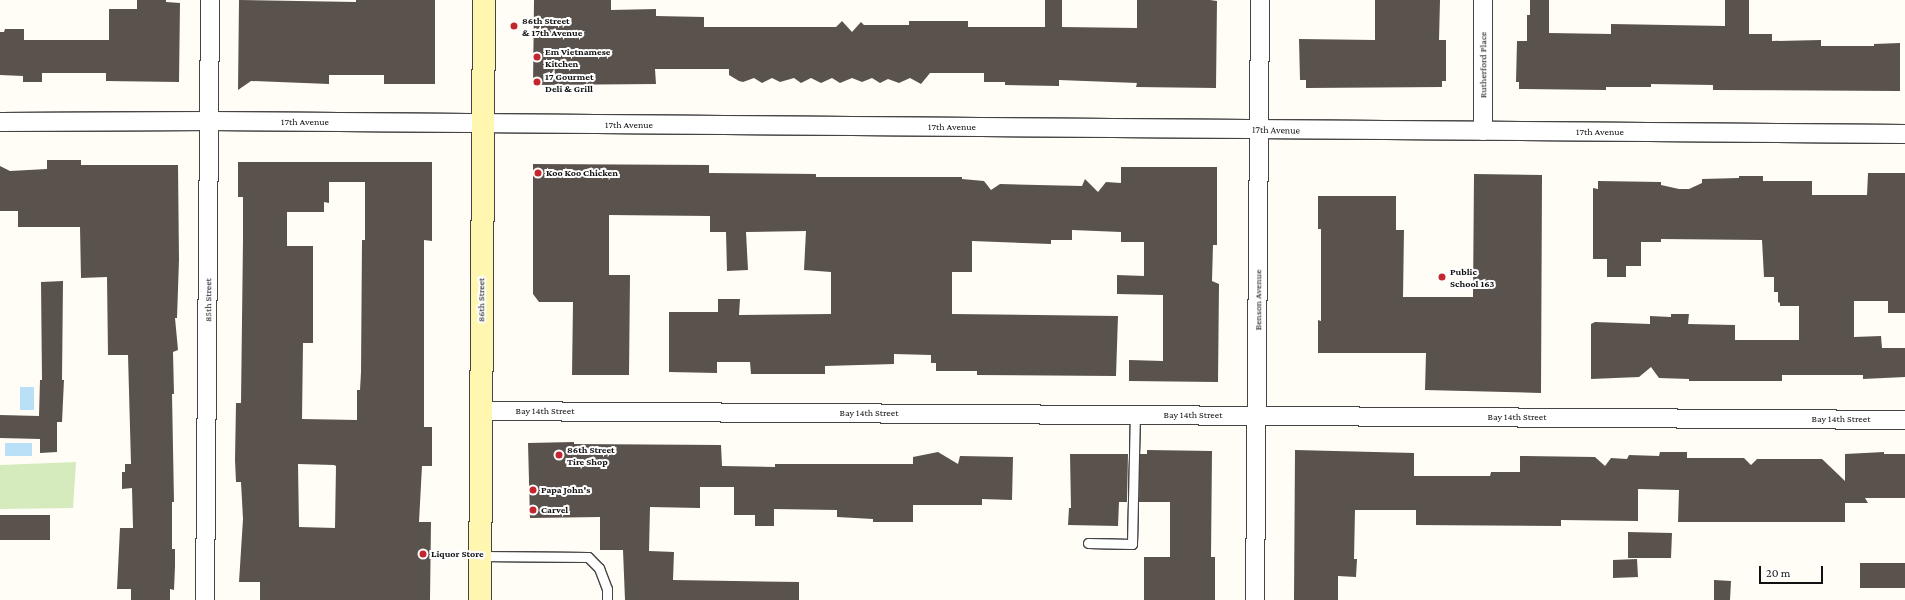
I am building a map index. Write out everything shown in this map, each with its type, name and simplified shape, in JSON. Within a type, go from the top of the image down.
[{"type":"main road","name":"86th Street","points":[[480,600],[484,0]]},
{"type":"street","name":"85th Street","points":[[205,600],[210,0]]},
{"type":"street","name":"Benson Avenue","points":[[1255,600],[1260,0]]},
{"type":"street","name":"Rutherford Place","points":[[1483,0],[1483,131]]},
{"type":"street","name":"17th Avenue","points":[[0,122],[209,121],[1905,134]]},
{"type":"street","name":"Bay 14th Street","points":[[481,411],[1905,420]]},
{"type":"lane","points":[[1088,543],[1132,544],[1135,415]]},
{"type":"lane","points":[[480,556],[588,558],[599,568],[607,589],[607,600]]},
{"type":"green space","points":[[76,462],[73,508],[0,509],[0,465]]},
{"type":"water","points":[[20,387],[34,387],[34,410],[20,410]]},
{"type":"water","points":[[5,443],[32,443],[32,456],[5,456]]},
{"type":"building","points":[[137,0],[166,0],[166,2],[180,3],[179,82],[106,81],[106,73],[42,73],[42,82],[23,82],[23,76],[0,75],[0,32],[4,32],[5,29],[24,29],[24,40],[109,40],[109,9],[137,9]]},
{"type":"building","points":[[239,0],[356,2],[356,0],[435,0],[435,84],[384,84],[384,75],[329,75],[329,84],[251,81],[238,90]]},
{"type":"building","points":[[534,0],[611,0],[611,10],[656,9],[656,16],[704,17],[704,27],[836,27],[842,21],[852,32],[861,22],[864,25],[909,25],[909,21],[968,21],[968,27],[1045,27],[1045,0],[1062,0],[1062,27],[1137,28],[1137,0],[1210,0],[1217,1],[1216,88],[1136,87],[1137,83],[1059,80],[1059,86],[1005,85],[1005,82],[984,82],[984,73],[930,73],[921,84],[910,78],[899,83],[888,79],[880,83],[872,78],[862,82],[852,78],[840,83],[832,78],[821,83],[811,78],[801,83],[794,78],[780,82],[772,78],[762,83],[754,78],[743,82],[739,81],[729,75],[729,69],[655,69],[656,84],[533,85]]},
{"type":"building","points":[[1375,0],[1440,0],[1439,40],[1446,40],[1446,81],[1442,81],[1442,87],[1306,88],[1306,80],[1300,80],[1299,39],[1375,40]]},
{"type":"building","points":[[1530,0],[1549,0],[1549,33],[1611,34],[1611,24],[1725,26],[1725,0],[1749,0],[1749,34],[1772,34],[1772,41],[1821,40],[1821,46],[1874,46],[1874,44],[1900,43],[1900,91],[1713,90],[1713,85],[1651,84],[1651,87],[1606,87],[1606,90],[1519,89],[1519,82],[1516,82],[1517,41],[1527,41],[1527,15],[1530,15]]},
{"type":"building","points":[[47,160],[81,160],[81,165],[178,165],[179,260],[177,318],[175,318],[178,350],[173,352],[174,394],[172,394],[174,502],[172,502],[172,549],[175,549],[175,566],[174,590],[170,589],[170,600],[131,600],[131,589],[117,589],[120,528],[133,528],[132,488],[122,489],[122,472],[125,472],[125,464],[131,464],[128,355],[108,355],[107,277],[81,278],[80,227],[18,227],[18,211],[0,211],[0,166],[10,171],[47,169]]},
{"type":"building","points":[[238,162],[432,162],[432,241],[424,240],[424,427],[432,427],[432,466],[422,466],[419,522],[431,522],[430,600],[260,600],[260,582],[239,582],[243,519],[241,482],[236,482],[235,460],[236,403],[241,403],[243,197],[238,197]],"holes":[[[329,182],[365,182],[365,240],[362,240],[361,372],[360,390],[357,390],[357,420],[302,419],[303,343],[313,343],[313,246],[287,246],[287,212],[324,212],[324,202],[329,203]],[[298,464],[336,466],[335,528],[299,527]]]},
{"type":"building","points":[[533,164],[709,165],[709,173],[816,174],[816,177],[962,177],[962,179],[984,181],[991,190],[1000,184],[1082,186],[1085,179],[1098,192],[1106,182],[1121,183],[1121,167],[1217,167],[1217,245],[1213,245],[1212,281],[1219,284],[1218,382],[1129,381],[1129,360],[1163,361],[1163,295],[1117,294],[1117,275],[1144,276],[1144,242],[1121,242],[1121,232],[1072,230],[1072,240],[1051,240],[1051,244],[972,241],[972,272],[952,272],[952,314],[1118,316],[1116,376],[977,375],[977,371],[936,371],[936,363],[931,363],[931,355],[894,354],[894,364],[825,366],[825,374],[751,374],[750,362],[717,362],[717,373],[669,372],[669,312],[718,312],[718,299],[740,299],[739,315],[831,314],[831,272],[804,270],[806,231],[746,232],[748,270],[727,271],[726,232],[710,232],[710,216],[609,215],[609,275],[630,275],[629,375],[572,375],[573,302],[539,302],[533,294]]},
{"type":"building","points":[[1868,173],[1905,173],[1905,313],[1888,313],[1888,301],[1854,301],[1854,337],[1881,336],[1882,348],[1905,348],[1905,377],[1863,379],[1863,375],[1782,375],[1782,381],[1689,381],[1689,379],[1659,378],[1651,367],[1639,377],[1591,379],[1591,324],[1595,322],[1650,324],[1650,316],[1671,317],[1671,314],[1689,314],[1688,324],[1735,325],[1735,340],[1799,340],[1799,306],[1780,306],[1780,303],[1778,302],[1778,292],[1774,292],[1774,277],[1764,277],[1762,240],[1661,239],[1661,242],[1641,242],[1641,266],[1626,266],[1626,277],[1607,277],[1607,259],[1593,259],[1593,188],[1598,189],[1598,181],[1661,182],[1661,185],[1679,189],[1689,189],[1702,183],[1702,179],[1763,176],[1763,181],[1812,181],[1812,195],[1867,195]]},
{"type":"building","points":[[1474,174],[1542,175],[1541,393],[1425,390],[1426,353],[1318,353],[1318,320],[1321,321],[1321,229],[1318,229],[1318,196],[1396,196],[1396,230],[1404,230],[1403,297],[1473,297]]},
{"type":"building","points":[[63,281],[62,380],[64,380],[62,422],[57,422],[57,452],[40,453],[40,439],[0,438],[0,415],[39,416],[40,380],[42,380],[41,282]]},
{"type":"building","points":[[574,442],[574,444],[721,445],[722,466],[775,467],[775,464],[913,464],[913,457],[938,452],[958,464],[960,456],[1013,457],[1012,500],[982,499],[982,505],[913,505],[913,522],[873,522],[873,519],[837,517],[837,510],[774,509],[774,526],[755,526],[755,515],[734,515],[734,487],[700,487],[700,508],[650,507],[649,551],[674,552],[673,580],[799,582],[799,600],[625,600],[623,550],[600,550],[600,517],[530,518],[528,443]]},
{"type":"building","points":[[1147,450],[1212,451],[1211,557],[1215,557],[1215,600],[1144,600],[1144,557],[1170,557],[1170,502],[1139,502],[1140,454],[1147,454]]},
{"type":"building","points":[[1295,450],[1414,453],[1414,476],[1490,476],[1491,472],[1520,472],[1520,456],[1595,457],[1605,466],[1611,458],[1627,459],[1629,455],[1659,456],[1660,452],[1687,452],[1687,458],[1744,458],[1751,465],[1757,459],[1822,459],[1845,481],[1845,454],[1884,452],[1884,454],[1905,454],[1905,498],[1865,498],[1868,503],[1845,503],[1845,522],[1678,522],[1679,490],[1638,489],[1638,521],[1561,520],[1561,526],[1416,525],[1416,510],[1355,510],[1354,559],[1357,559],[1356,577],[1338,576],[1338,600],[1294,600]]},
{"type":"building","points":[[1070,454],[1128,454],[1127,502],[1119,502],[1118,526],[1068,525],[1069,508],[1071,508]]},
{"type":"building","points":[[0,515],[50,515],[50,540],[0,540]]},
{"type":"building","points":[[1628,532],[1672,533],[1671,558],[1628,558]]},
{"type":"building","points":[[1637,559],[1638,577],[1613,578],[1613,560]]},
{"type":"building","points":[[1860,563],[1905,563],[1905,588],[1860,588]]},
{"type":"building","points":[[1714,580],[1731,581],[1730,600],[1714,600]]},
{"type":"place","name":"86th Street & 17th Avenue","points":[[514,26]]},
{"type":"place","name":"Em Vietnamese Kitchen","points":[[537,57]]},
{"type":"place","name":"17 Gourmet Deli & Grill","points":[[537,82]]},
{"type":"place","name":"Koo Koo Chicken","points":[[538,173]]},
{"type":"place","name":"Public School 163","points":[[1442,277]]},
{"type":"place","name":"86th Street Tire Shop","points":[[559,455]]},
{"type":"place","name":"Papa John's","points":[[533,490]]},
{"type":"place","name":"Carvel","points":[[533,510]]},
{"type":"place","name":"Liquor Store","points":[[423,554]]}]
